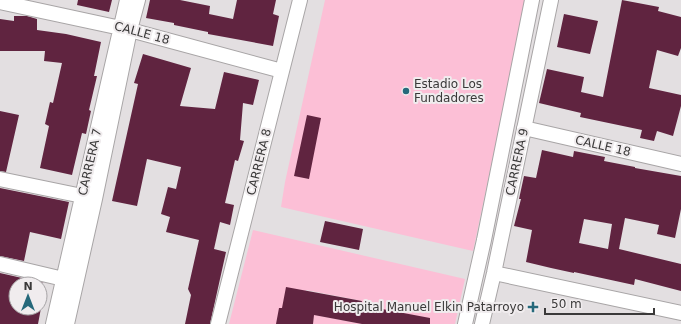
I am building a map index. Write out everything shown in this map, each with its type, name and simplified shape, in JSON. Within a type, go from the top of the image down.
[{"type":"street","name":"CARRERA 7","points":[[53,324],[69,281],[89,197],[125,28],[127,0]]},
{"type":"street","name":"CARRERA 7","points":[[125,28],[138,0]]},
{"type":"street","name":"CARRERA 8","points":[[218,324],[300,0]]},
{"type":"street","name":"CARRERA 9","points":[[465,324],[484,240],[532,0]]},
{"type":"street","name":"CARRERA 9","points":[[482,324],[551,0]]},
{"type":"street","name":"CALLE 18","points":[[0,2],[125,28],[282,71]]},
{"type":"street","name":"CALLE 18","points":[[524,128],[681,164]]},
{"type":"street","points":[[0,178],[89,197]]},
{"type":"street","points":[[0,264],[69,281]]},
{"type":"street","points":[[494,273],[681,313]]},
{"type":"street","name":"CARRERA 7","points":[[67,324],[69,281]]},
{"type":"shaded area","name":"Estadio Los Fundadores","points":[[325,0],[526,0],[473,251],[281,207],[285,182]]},
{"type":"shaded area","points":[[253,230],[465,279],[455,324],[229,324]],"holes":[[[306,290],[362,301],[357,323],[301,312]]]},
{"type":"building","points":[[78,0],[112,0],[109,12],[77,5]]},
{"type":"building","points":[[150,0],[180,0],[210,6],[209,14],[233,19],[237,0],[276,0],[273,14],[279,16],[273,46],[208,34],[208,32],[174,25],[174,23],[146,18]]},
{"type":"building","points":[[622,0],[659,7],[658,11],[681,17],[681,48],[678,56],[657,50],[649,88],[681,95],[681,106],[673,136],[657,131],[654,141],[640,138],[642,130],[580,117],[581,113],[539,103],[547,69],[584,77],[581,92],[603,97]]},
{"type":"building","points":[[564,14],[598,21],[590,54],[557,47]]},
{"type":"building","points":[[14,16],[27,16],[37,19],[37,30],[66,34],[101,42],[94,76],[97,76],[89,110],[91,111],[86,134],[82,133],[72,175],[40,168],[49,126],[45,124],[50,102],[53,103],[62,63],[44,61],[45,51],[0,51],[0,19],[14,21]]},
{"type":"building","points":[[143,54],[191,68],[180,106],[215,109],[224,72],[259,80],[253,105],[243,103],[240,140],[244,141],[238,161],[235,160],[225,203],[234,205],[230,225],[220,222],[214,249],[226,252],[210,324],[185,324],[191,295],[188,289],[199,240],[166,232],[170,217],[161,214],[168,187],[176,189],[181,167],[147,159],[137,206],[112,201],[138,84],[134,83]]},
{"type":"building","points":[[0,111],[19,115],[6,172],[0,171]]},
{"type":"building","points":[[307,115],[321,118],[309,179],[294,176]]},
{"type":"building","points":[[542,150],[573,157],[574,151],[605,157],[604,161],[681,176],[681,209],[675,238],[657,234],[659,225],[625,218],[619,249],[681,264],[681,291],[635,279],[634,285],[526,262],[532,230],[514,226],[521,199],[519,199],[524,176],[536,178]],"holes":[[[584,219],[612,224],[608,249],[579,243]]]},
{"type":"building","points":[[0,188],[69,202],[61,239],[30,232],[24,261],[0,256]]},
{"type":"building","points":[[325,221],[363,229],[359,250],[320,242]]},
{"type":"building","points":[[0,273],[13,276],[8,276],[8,316],[40,316],[38,324],[0,324]]},
{"type":"building","points":[[286,287],[362,301],[361,305],[430,318],[430,324],[362,324],[314,315],[313,324],[276,324],[279,308],[282,308]]},
{"type":"place","name":"Estadio Los Fundadores","points":[[406,91]]},
{"type":"place","name":"Hospital Manuel Elkin Patarroyo","points":[[533,307]]}]
